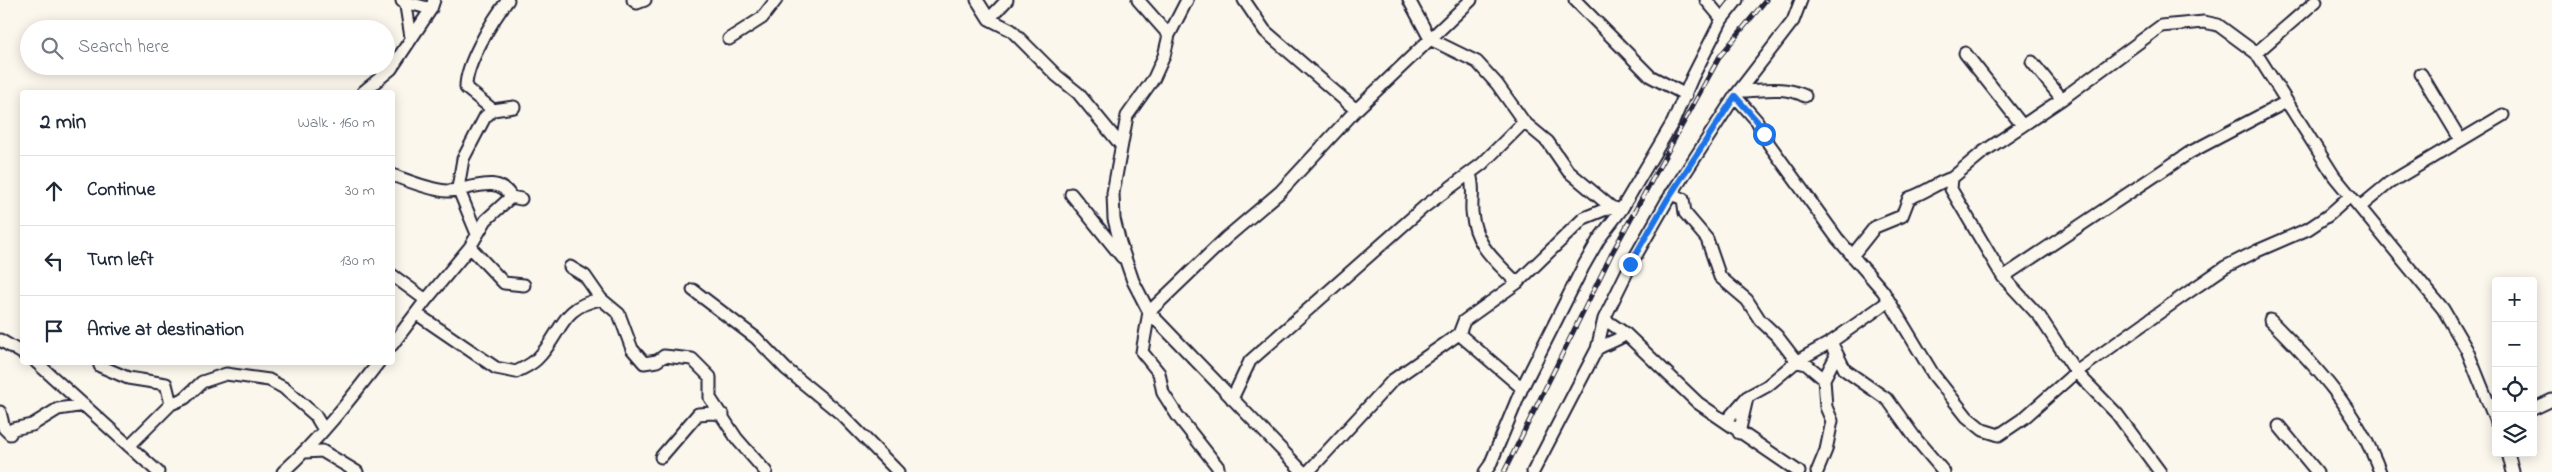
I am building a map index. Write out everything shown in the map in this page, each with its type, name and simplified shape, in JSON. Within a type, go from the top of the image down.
[{"type":"street","points":[[493,110],[466,88],[466,79],[479,49],[508,0]]},
{"type":"street","points":[[633,0],[637,3],[646,0]]},
{"type":"street","points":[[729,39],[762,18],[776,0]]},
{"type":"street","points":[[977,0],[990,19],[1011,30],[1057,76],[1078,93],[1120,144]]},
{"type":"street","points":[[990,19],[1007,0]]},
{"type":"street","points":[[1138,0],[1169,35]]},
{"type":"street","points":[[1188,0],[1169,35],[1164,56],[1154,78],[1127,116],[1120,144],[1113,193],[1114,219],[1127,264],[1149,312],[1304,472]]},
{"type":"street","points":[[1244,0],[1265,30],[1356,110]]},
{"type":"street","points":[[1410,0],[1430,39],[1477,62],[1497,84],[1524,122],[1548,142],[1568,171],[1616,208]]},
{"type":"street","points":[[1218,472],[1218,467],[1177,416],[1163,393],[1159,373],[1142,352],[1149,312],[1226,238],[1280,192],[1356,110],[1471,0]]},
{"type":"street","points":[[1575,0],[1650,76],[1686,94]]},
{"type":"street","points":[[1706,0],[1722,19]]},
{"type":"street","points":[[1485,472],[1490,465],[1522,388],[1583,266],[1613,221],[1616,208],[1673,122],[1692,78],[1722,19],[1737,0]]},
{"type":"street","points":[[1533,472],[1597,349],[1604,319],[1630,264],[1671,194],[1737,94],[1793,21],[1802,0]]},
{"type":"street","points":[[2256,53],[2316,1]]},
{"type":"street","points":[[395,63],[433,4],[404,2],[411,37]]},
{"type":"street","points":[[1852,256],[1875,227],[1902,216],[1909,198],[1921,194],[1938,182],[1952,178],[2022,125],[2062,99],[2161,26],[2204,22],[2218,25],[2256,53],[2286,102],[2350,196],[2443,309],[2467,350],[2492,412]]},
{"type":"street","points":[[1965,53],[2022,125]]},
{"type":"street","points":[[2032,62],[2062,99]]},
{"type":"street","points":[[2421,74],[2460,139]]},
{"type":"street","points":[[365,90],[384,75]]},
{"type":"street","points":[[1737,94],[1775,88],[1796,91],[1805,96]]},
{"type":"street","points":[[1737,94],[1757,121],[1769,144],[1852,256],[1889,301],[1933,374],[1967,417],[1983,430],[1999,434],[2024,418],[2076,372],[2225,267],[2308,229],[2350,196]]},
{"type":"street","points":[[2003,277],[2189,152],[2286,102]]},
{"type":"street","points":[[477,234],[458,188],[463,159],[485,117],[493,110],[514,107]]},
{"type":"street","points":[[2360,207],[2389,183],[2503,115]]},
{"type":"street","points":[[1232,399],[1250,361],[1424,207],[1470,174],[1504,144],[1524,122]]},
{"type":"street","points":[[1470,174],[1474,186],[1472,211],[1478,239],[1485,252],[1517,283]]},
{"type":"street","points":[[395,176],[431,188],[447,191],[494,183],[508,190],[516,198],[500,204],[477,234],[470,247],[395,341]]},
{"type":"street","points":[[1952,178],[1951,189],[2003,277],[2040,317],[2076,372],[2118,414],[2160,472]]},
{"type":"street","points":[[1071,194],[1127,264]]},
{"type":"street","points":[[1671,194],[1683,199],[1686,213],[1707,239],[1720,277],[1747,300],[1760,320],[1777,336],[1796,361],[1806,364],[1824,379]]},
{"type":"street","points":[[1308,472],[1393,380],[1459,334],[1464,321],[1517,283],[1584,218],[1616,208]]},
{"type":"street","points":[[470,247],[504,283],[524,285]]},
{"type":"street","points":[[570,267],[585,276],[601,299],[619,314],[632,349],[644,363],[657,361],[664,356],[692,359],[710,377],[710,398],[737,438],[766,472]]},
{"type":"street","points":[[395,277],[426,300]]},
{"type":"street","points":[[693,290],[756,338],[786,369],[841,414],[898,472]]},
{"type":"street","points":[[418,314],[496,368],[516,372],[536,361],[551,343],[572,310],[584,302],[601,299]]},
{"type":"street","points":[[1726,421],[1747,397],[1767,386],[1796,361],[1832,342],[1889,301]]},
{"type":"street","points":[[1604,319],[1626,334],[1698,403],[1799,472]]},
{"type":"street","points":[[2270,320],[2328,382],[2350,410],[2367,439],[2380,472]]},
{"type":"street","points":[[1459,334],[1522,388]]},
{"type":"street","points":[[1597,349],[1608,342],[1619,340],[1626,334]]},
{"type":"street","points":[[0,341],[20,352]]},
{"type":"street","points":[[1817,472],[1826,450],[1832,421],[1826,407],[1824,379],[1836,356],[1832,342]]},
{"type":"street","points":[[1832,342],[1845,370],[1888,400],[1916,439],[1944,472]]},
{"type":"street","points":[[39,365],[158,472]]},
{"type":"street","points":[[100,365],[128,378],[166,384],[171,404]]},
{"type":"street","points":[[283,472],[305,452],[377,365]]},
{"type":"street","points":[[129,446],[171,404],[185,398],[202,382],[215,376],[226,374],[269,380],[284,388],[315,415],[324,430]]},
{"type":"street","points":[[1740,433],[1747,397]]},
{"type":"street","points":[[2537,407],[2552,400]]},
{"type":"street","points":[[0,412],[4,428],[10,434],[13,428],[32,425],[58,409],[84,404]]},
{"type":"street","points":[[661,457],[698,414],[713,413],[723,415]]},
{"type":"street","points":[[2279,426],[2317,472]]},
{"type":"street","points":[[305,452],[322,451],[357,472]]},
{"type":"street","points":[[2509,457],[2513,472]]},
{"type":"railway","points":[[1504,472],[1613,251],[1720,56],[1766,0]]},
{"type":"route","points":[[1630,264],[1667,200],[1735,96],[1746,111],[1757,121],[1764,134]]}]
